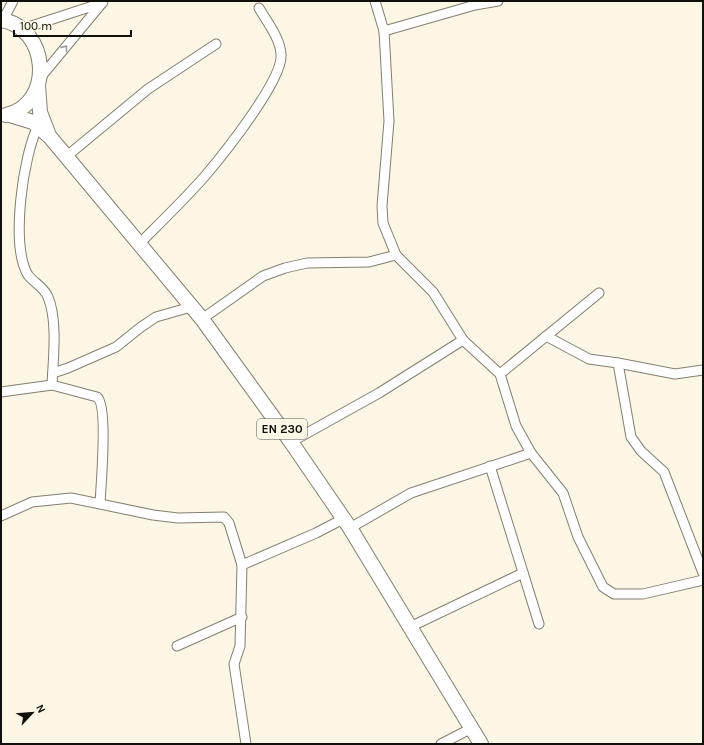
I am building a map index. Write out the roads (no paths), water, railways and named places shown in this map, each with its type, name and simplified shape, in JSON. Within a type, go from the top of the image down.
[{"type":"main road","points":[[2,20],[22,29],[35,44],[41,60],[39,82],[34,95],[22,108],[5,115]]},
{"type":"main road","name":"EN 230","points":[[39,82],[40,112],[50,137]]},
{"type":"main road","name":"EN 230","points":[[5,115],[25,119],[38,126],[50,137],[202,320],[291,442],[346,523],[481,744]]},
{"type":"street","points":[[2,20],[13,1]]},
{"type":"street","points":[[375,1],[384,31],[389,121],[382,206],[383,223],[396,255],[433,292],[463,340],[500,374],[516,426],[531,453],[563,493],[578,537],[603,587],[614,594],[643,594],[703,580]]},
{"type":"street","points":[[384,31],[475,5],[498,1]]},
{"type":"street","points":[[22,29],[104,2]]},
{"type":"street","points":[[39,82],[104,2]]},
{"type":"street","points":[[139,244],[205,176],[259,104],[275,77],[282,56],[280,48],[259,8]]},
{"type":"street","points":[[67,156],[148,89],[216,44]]},
{"type":"street","points":[[38,126],[33,138],[25,171],[21,203],[20,242],[28,275],[40,286],[48,297],[53,316],[52,385]]},
{"type":"street","points":[[202,320],[263,276],[285,268],[306,263],[369,262],[396,255]]},
{"type":"street","points":[[500,374],[599,293]]},
{"type":"street","points":[[53,373],[116,347],[141,326],[156,317],[191,307]]},
{"type":"street","points":[[546,336],[581,356],[675,374],[703,370]]},
{"type":"street","points":[[291,442],[379,393],[463,340]]},
{"type":"street","points":[[618,362],[631,437],[641,451],[664,472],[703,573]]},
{"type":"street","points":[[1,392],[52,385],[97,397],[102,403],[104,417],[100,503]]},
{"type":"street","points":[[242,564],[316,533],[346,523],[411,493],[531,453]]},
{"type":"street","points":[[490,466],[539,624]]},
{"type":"street","points":[[1,516],[22,505],[45,499],[71,498],[153,515],[178,518],[224,517],[229,523],[242,564],[242,617],[240,646],[234,664],[246,744]]},
{"type":"street","points":[[410,627],[523,573]]},
{"type":"street","points":[[177,646],[242,617]]},
{"type":"street","points":[[441,744],[472,728]]}]
